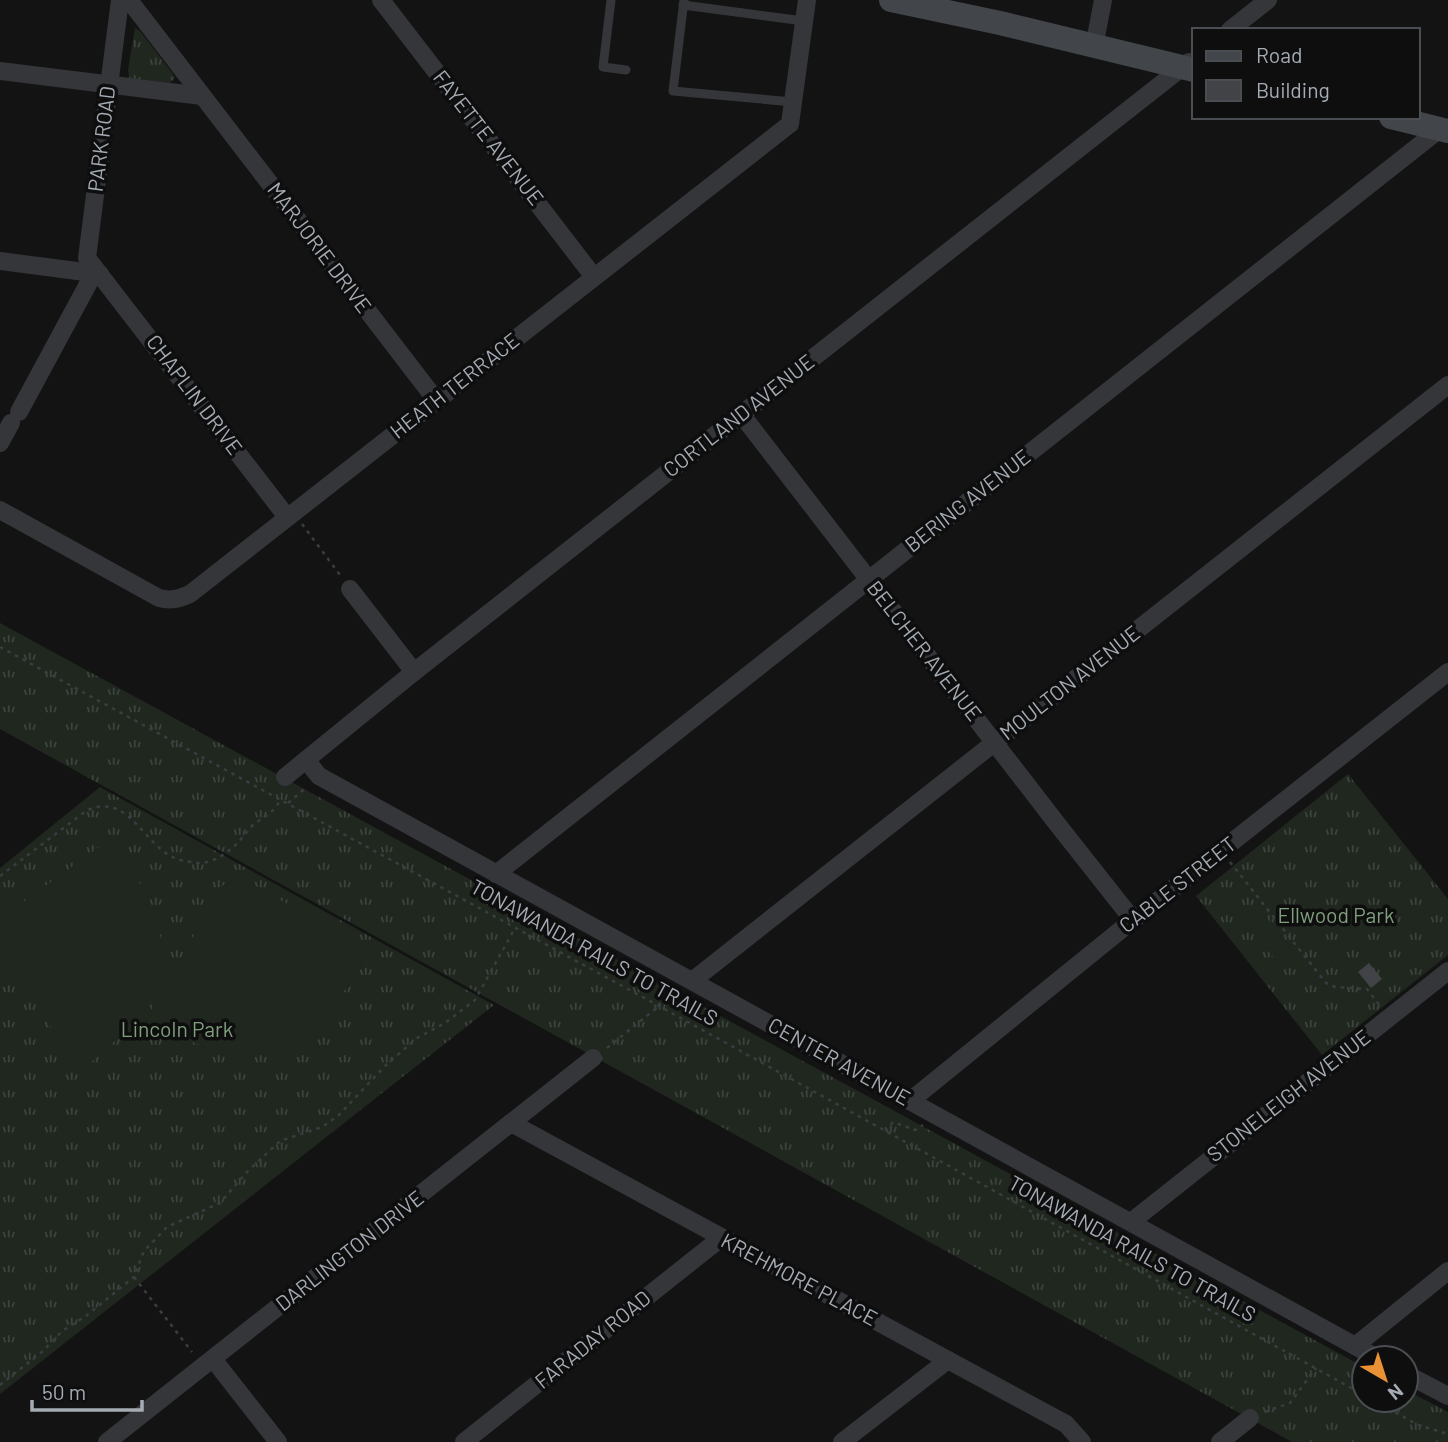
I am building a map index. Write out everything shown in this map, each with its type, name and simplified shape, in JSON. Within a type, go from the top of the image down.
[{"type":"street","name":"PARK ROAD","points":[[97,273],[87,258],[120,0]]},
{"type":"street","name":"MARJORIE DRIVE","points":[[129,0],[436,400]]},
{"type":"street","name":"FAYETTE AVENUE","points":[[381,0],[594,277]]},
{"type":"street","name":"HEATH TERRACE","points":[[0,510],[159,598],[180,599],[190,594],[790,124],[807,0]]},
{"type":"street","points":[[891,0],[1000,23],[1094,47],[1190,65]]},
{"type":"street","points":[[1094,47],[1103,0]]},
{"type":"street","points":[[1233,28],[1268,0]]},
{"type":"street","name":"CORTLAND AVENUE","points":[[285,777],[741,414],[1190,65]]},
{"type":"street","points":[[0,71],[202,96]]},
{"type":"street","points":[[1399,119],[1444,130]]},
{"type":"street","name":"BERING AVENUE","points":[[496,874],[868,579],[1444,130]]},
{"type":"street","points":[[0,261],[97,273],[0,443]]},
{"type":"street","name":"CHAPLIN DRIVE","points":[[97,273],[290,515]]},
{"type":"street","name":"MOULTON AVENUE","points":[[692,981],[1448,385]]},
{"type":"street","name":"BELCHER AVENUE","points":[[741,414],[1133,920]]},
{"type":"street","points":[[350,589],[414,672]]},
{"type":"street","name":"CABLE STREET","points":[[910,1101],[1133,920],[1448,672]]},
{"type":"street","name":"CENTER AVENUE","points":[[306,760],[319,776],[1351,1344]]},
{"type":"street","name":"STONELEIGH AVENUE","points":[[1131,1222],[1448,971]]},
{"type":"street","name":"DARLINGTON DRIVE","points":[[107,1442],[593,1058]]},
{"type":"street","name":"KREHMORE PLACE","points":[[511,1123],[1066,1424],[1082,1442]]},
{"type":"street","name":"FARADAY ROAD","points":[[464,1442],[721,1238]]},
{"type":"street","points":[[1357,1344],[1448,1271]]},
{"type":"street","points":[[213,1359],[278,1442]]},
{"type":"street","points":[[842,1442],[948,1360]]},
{"type":"street","points":[[1420,1381],[1448,1396]]},
{"type":"street","points":[[1220,1442],[1250,1418]]},
{"type":"lane","points":[[611,0],[603,67],[626,69]]},
{"type":"lane","points":[[793,102],[673,91],[683,3],[804,21]]},
{"type":"path","points":[[290,515],[317,542],[350,589]]},
{"type":"path","name":"TONAWANDA RAILS TO TRAILS","points":[[0,647],[1350,1387]]},
{"type":"path","points":[[288,803],[309,785]]},
{"type":"path","points":[[0,876],[94,807],[113,808],[123,813],[167,854],[179,860],[196,863],[214,860],[226,853],[253,825],[271,812],[281,799]]},
{"type":"path","points":[[1228,860],[1326,983],[1335,987],[1367,989],[1385,1011]]},
{"type":"path","points":[[0,1385],[43,1351],[62,1331],[86,1316],[134,1277],[144,1251],[167,1227],[220,1203],[247,1172],[280,1141],[323,1127],[338,1116],[385,1066],[417,1038],[445,1023],[475,1000],[515,928]]},
{"type":"path","points":[[593,1058],[659,1006]]},
{"type":"path","points":[[885,1131],[893,1122],[915,1130],[920,1128],[926,1119]]},
{"type":"path","points":[[134,1277],[192,1352]]},
{"type":"path","points":[[1250,1418],[1290,1403],[1316,1368]]},
{"type":"path","points":[[1398,1414],[1418,1425],[1448,1434]]},
{"type":"green space","points":[[135,28],[173,74],[175,78],[170,83],[129,78]]},
{"type":"green space","points":[[0,623],[1350,1359],[1350,1414],[1420,1414],[1420,1397],[1448,1412],[1448,1442],[1292,1442],[0,729]]},
{"type":"green space","name":"Ellwood Park","points":[[1348,774],[1448,899],[1448,955],[1322,1055],[1196,896]]},
{"type":"green space","name":"Lincoln Park","points":[[100,787],[494,1005],[0,1394],[0,868]]},
{"type":"green space","points":[[110,839],[130,866],[156,913],[166,967],[133,1025],[81,1071],[0,952],[0,919]]},
{"type":"green space","points":[[249,882],[369,951],[320,1024],[275,1055],[209,1049],[145,1021],[223,885]]},
{"type":"green space","points":[[1265,916],[1292,950],[1277,962],[1250,929]]},
{"type":"building","points":[[1369,963],[1382,979],[1371,988],[1358,972]]}]
